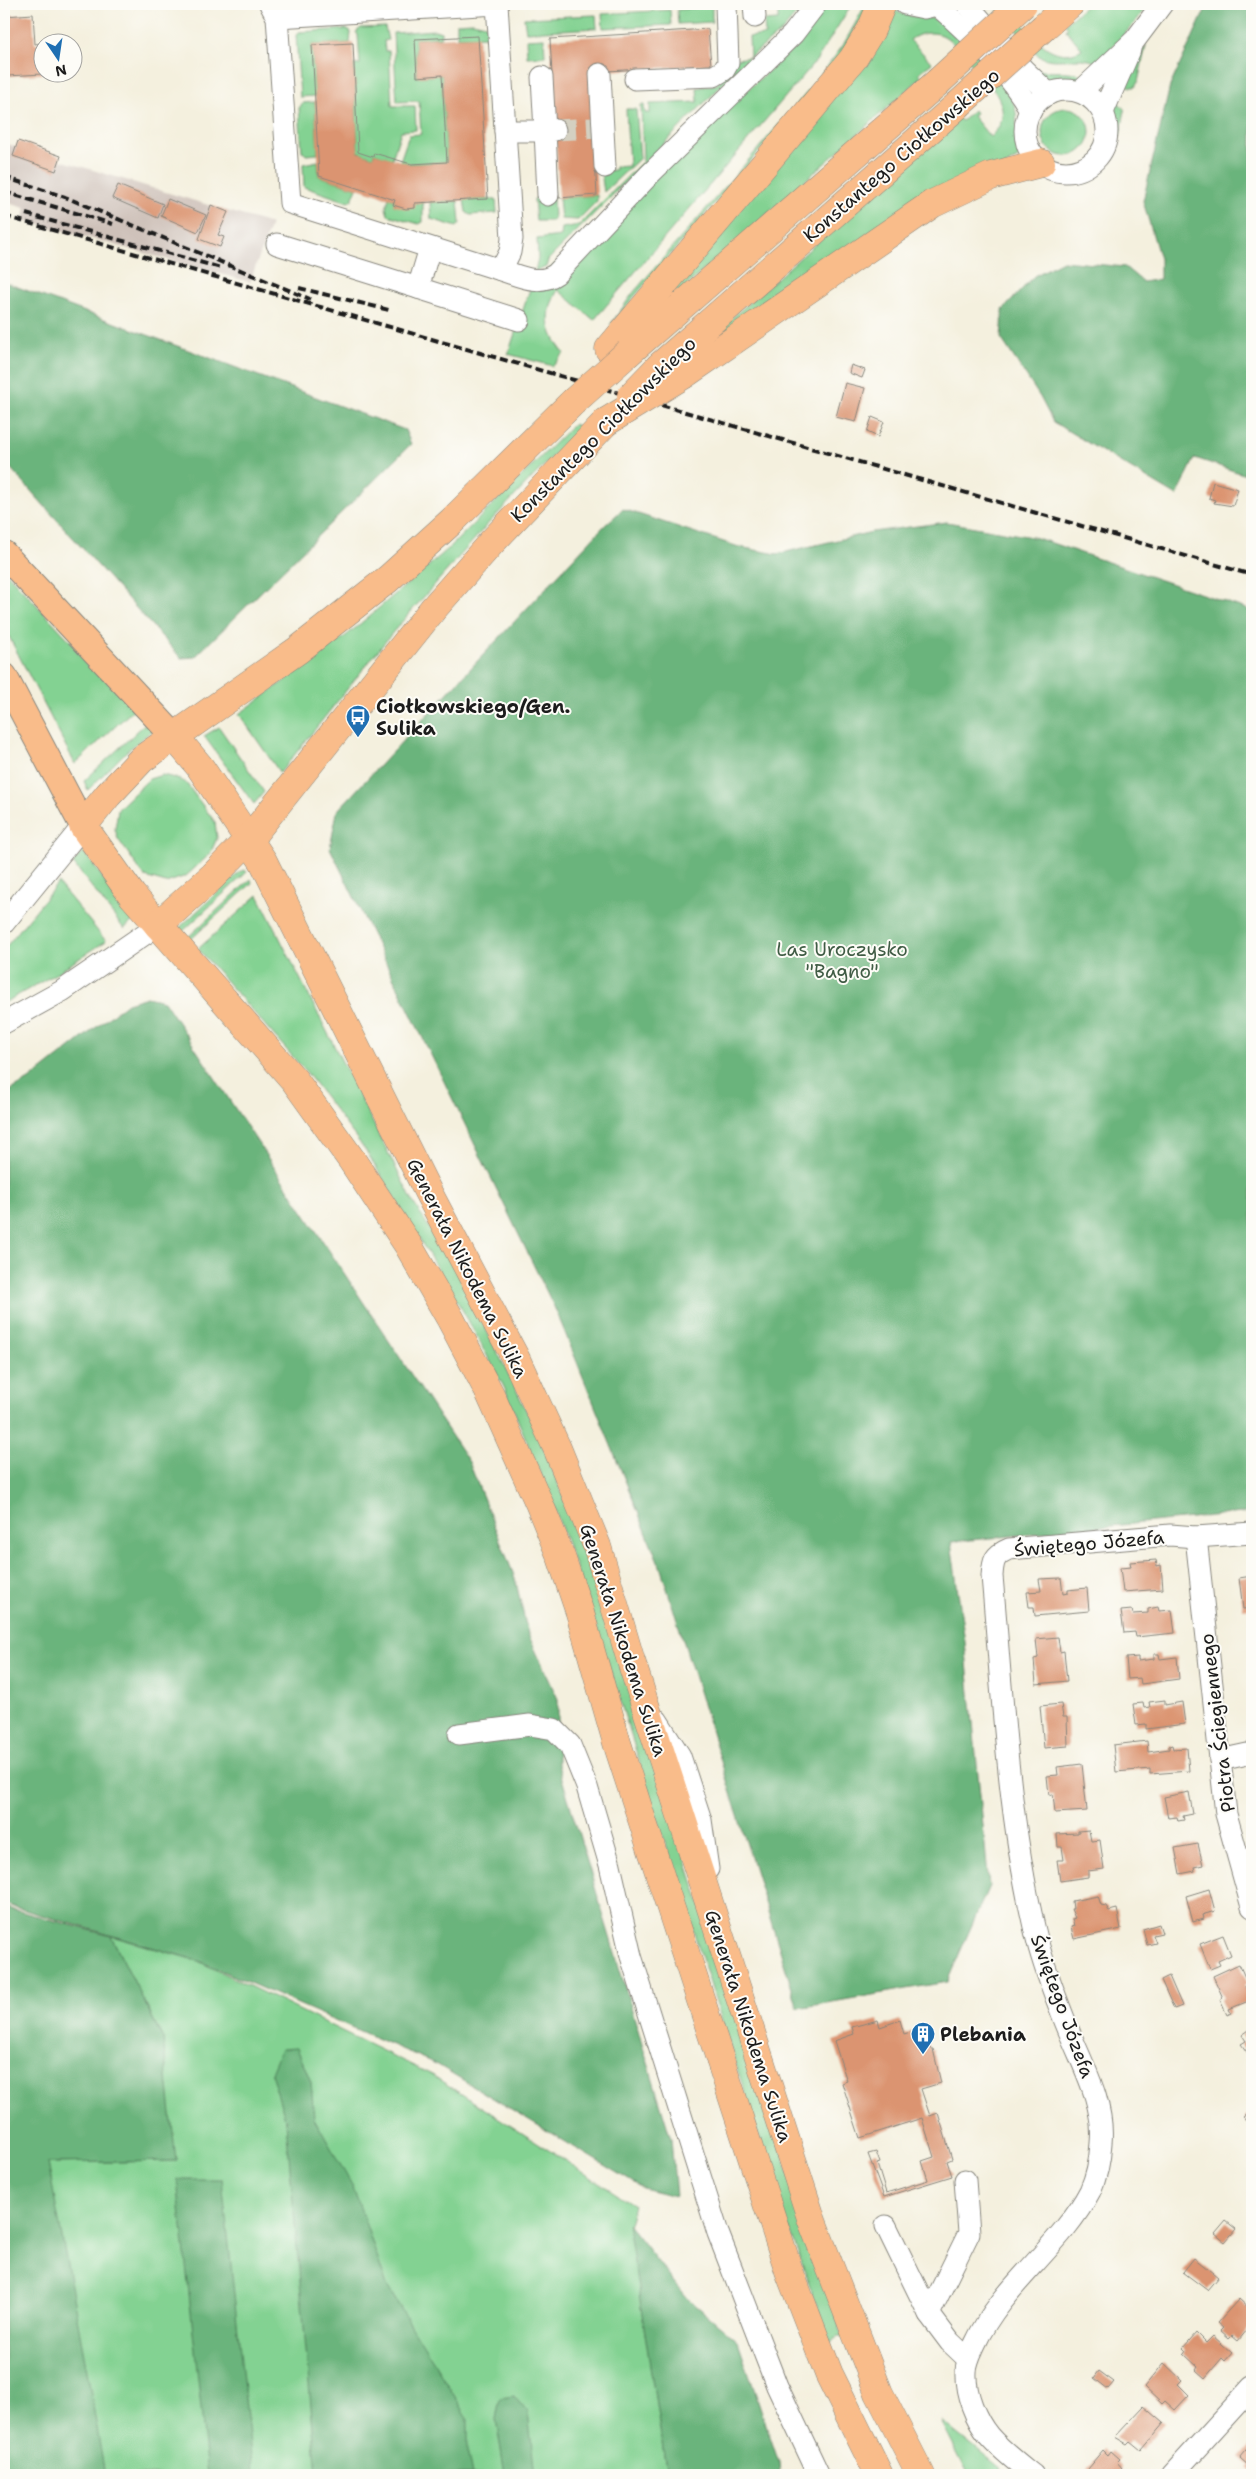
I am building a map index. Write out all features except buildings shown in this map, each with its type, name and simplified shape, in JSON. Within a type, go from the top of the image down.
[{"type":"highway","points":[[83,826],[108,795],[142,759],[298,650],[367,596],[452,521],[565,409],[619,351],[853,59],[871,30],[882,4]]},
{"type":"highway","name":"Konstantego Ciołkowskiego","points":[[619,351],[938,82],[1023,4]]},
{"type":"highway","name":"Konstantego Ciołkowskiego","points":[[158,925],[207,882],[250,838],[433,609],[491,543],[603,426],[673,370],[958,105],[1070,4]]},
{"type":"highway","points":[[673,370],[932,204],[991,176],[1041,163]]},
{"type":"highway","name":"Generała Nikodema Sulika","points":[[174,736],[200,767],[250,838],[263,861],[537,1403],[597,1546],[643,1699],[812,2221],[879,2393],[921,2475]]},
{"type":"highway","name":"Generała Nikodema Sulika","points":[[83,826],[115,873],[158,925],[295,1081],[351,1159],[408,1245],[450,1318],[515,1447],[570,1583],[617,1743],[770,2216],[829,2374],[879,2475]]},
{"type":"highway","points":[[829,2374],[827,2363],[837,2357],[846,2358],[856,2365],[879,2393]]},
{"type":"main road","points":[[4,554],[174,736]]},
{"type":"main road","points":[[4,676],[83,826]]},
{"type":"street","points":[[497,4],[512,239],[510,252],[501,270]]},
{"type":"street","points":[[510,4],[274,10],[290,203],[532,280],[549,280],[650,174],[793,34],[816,4]]},
{"type":"street","points":[[635,80],[714,76],[724,70],[728,63],[726,4]]},
{"type":"street","points":[[905,4],[924,8],[939,5],[976,41],[1007,77],[1031,111]]},
{"type":"street","points":[[967,4],[1023,69],[1049,94]]},
{"type":"street","points":[[1080,92],[1134,40],[1162,4]]},
{"type":"street","points":[[1103,112],[1134,40]]},
{"type":"street","points":[[600,74],[598,128],[605,167]]},
{"type":"street","points":[[542,77],[550,131],[548,196]]},
{"type":"street","points":[[1065,90],[1080,92],[1093,100],[1103,112],[1108,131],[1103,150],[1090,165],[1071,172],[1055,170],[1041,163],[1031,152],[1026,139],[1026,125],[1036,103],[1049,94],[1065,90]]},
{"type":"street","points":[[505,132],[550,131]]},
{"type":"street","points":[[277,244],[519,320]]},
{"type":"street","points":[[418,288],[430,248]]},
{"type":"street","points":[[4,923],[83,826]]},
{"type":"street","points":[[4,1022],[62,991],[158,925]]},
{"type":"street","points":[[1196,1537],[1252,1533]]},
{"type":"street","name":"Świętego Józefa","points":[[1032,2475],[989,2437],[976,2416],[968,2392],[966,2371],[968,2359],[983,2327],[994,2311],[1077,2212],[1090,2190],[1098,2168],[1102,2139],[1094,2090],[1057,2001],[1040,1948],[1028,1899],[1017,1834],[992,1576],[993,1561],[997,1555],[1009,1549],[1170,1535],[1196,1537]]},
{"type":"street","name":"Piotra Ściegiennego","points":[[1196,1537],[1226,1814],[1252,1907]]},
{"type":"street","points":[[459,1734],[530,1725],[554,1729],[570,1745],[587,1787],[610,1865],[631,1956],[718,2233],[777,2386],[818,2475]]},
{"type":"street","points":[[1220,1760],[1252,1753]]},
{"type":"street","points":[[929,2314],[969,2233],[965,2180]]},
{"type":"street","points":[[886,2226],[929,2314],[950,2342],[968,2359]]},
{"type":"street","points":[[1172,2475],[1252,2387]]},
{"type":"shaded area","points":[[4,143],[271,224],[250,282],[23,220],[26,208],[4,202]]},
{"type":"green space","points":[[763,4],[805,4],[782,31],[750,57],[749,37],[765,35],[764,21],[778,20],[778,5],[764,6]]},
{"type":"green space","points":[[825,4],[852,4],[816,61],[594,320],[558,290],[551,307],[549,323],[554,338],[564,353],[553,366],[508,354],[531,286],[786,55],[799,46]]},
{"type":"green space","points":[[866,4],[870,4],[840,57],[610,325],[633,293],[809,90],[842,47]]},
{"type":"green space","points":[[993,4],[1006,4],[1030,32],[1048,49],[1059,53],[1070,53],[1082,49],[1066,30],[1068,27],[1065,24],[1088,4],[1149,4],[1133,25],[1097,63],[1083,59],[1053,60],[1039,56]]},
{"type":"green space","points":[[1208,4],[1252,4],[1252,477],[1195,458],[1177,496],[1053,422],[1040,397],[1001,338],[1003,310],[1034,276],[1063,261],[1125,267],[1143,282],[1160,279],[1160,259],[1143,201],[1170,86]]},
{"type":"green space","points":[[712,7],[712,22],[678,24],[677,10]]},
{"type":"green space","points":[[891,8],[905,15],[930,18],[942,22],[959,36],[983,62],[1004,88],[1015,107],[1017,144],[1021,156],[682,362],[958,118],[962,121],[974,110],[976,113],[973,116],[990,137],[998,127],[1002,117],[1002,107],[998,97],[957,47],[942,35],[925,33],[917,36],[910,40],[932,63],[919,73],[922,77],[623,342]]},
{"type":"green space","points":[[670,10],[671,25],[603,28],[602,14]]},
{"type":"green space","points":[[596,15],[597,28],[526,32],[524,18]]},
{"type":"green space","points":[[473,22],[486,25],[488,36],[457,37],[457,23]]},
{"type":"green space","points":[[385,27],[388,40],[384,41],[385,51],[389,51],[392,106],[415,106],[416,130],[401,131],[392,159],[374,153],[373,157],[358,152],[354,65],[360,64],[358,35],[356,32],[361,28]]},
{"type":"green space","points":[[346,29],[351,32],[350,43],[312,45],[315,96],[300,97],[296,35],[299,32]]},
{"type":"green space","points":[[435,30],[441,32],[441,37],[415,39],[417,77],[442,75],[447,162],[411,164],[400,161],[409,135],[421,134],[419,101],[397,102],[393,33]]},
{"type":"green space","points":[[544,38],[545,56],[527,57],[526,39]]},
{"type":"green space","points":[[1146,45],[1138,82],[1135,87],[1130,87],[1124,83]]},
{"type":"green space","points":[[750,57],[548,260],[546,267],[535,272],[538,258],[537,239],[561,236],[562,228],[579,225],[643,161],[641,105],[644,105],[645,113],[650,113],[650,104],[698,102],[697,88],[717,84],[737,59]]},
{"type":"green space","points":[[1036,69],[1048,72],[1072,72],[1083,76],[1070,81],[1058,81],[1041,74]]},
{"type":"green space","points":[[1116,100],[1125,110],[1118,144],[1102,171],[1083,184],[1111,155],[1116,132]]},
{"type":"green space","points":[[315,102],[318,154],[306,155],[302,151],[299,108],[303,103]]},
{"type":"green space","points":[[1061,108],[1071,108],[1080,112],[1086,118],[1089,123],[1089,141],[1080,152],[1071,156],[1061,156],[1052,152],[1046,146],[1042,137],[1042,127],[1046,118],[1052,112]]},
{"type":"green space","points":[[626,109],[636,109],[640,158],[604,192],[601,171],[629,166]]},
{"type":"green space","points":[[318,161],[319,176],[357,188],[352,200],[348,202],[304,187],[303,164]]},
{"type":"green space","points":[[597,195],[597,201],[578,220],[561,219],[559,198]]},
{"type":"green space","points":[[389,198],[395,200],[394,205],[414,208],[415,203],[423,203],[423,222],[419,224],[388,215],[386,208]]},
{"type":"green space","points":[[496,199],[497,213],[470,215],[466,212],[464,200]]},
{"type":"green space","points":[[534,199],[553,199],[554,219],[551,221],[536,221]]},
{"type":"green space","points":[[458,201],[460,223],[457,227],[431,219],[430,202]]},
{"type":"green space","points":[[4,282],[405,430],[411,444],[195,657],[181,658],[4,461]]},
{"type":"green space","points":[[574,424],[580,428],[487,525],[393,632],[280,773],[239,714],[347,635],[447,550]]},
{"type":"green space","name":"Las Uroczysko \"Bagno\"","points":[[623,509],[739,547],[777,554],[872,532],[947,522],[1037,538],[1252,611],[1252,1512],[951,1542],[965,1642],[989,1886],[947,1982],[798,2008],[660,1566],[557,1313],[330,848],[337,811],[604,526]]},
{"type":"green space","points":[[4,570],[134,709],[75,764],[4,627]]},
{"type":"green space","points":[[147,722],[153,730],[127,751],[88,790],[84,781]]},
{"type":"green space","points":[[219,727],[264,792],[254,804],[204,736]]},
{"type":"green space","points":[[162,775],[176,778],[186,783],[215,822],[217,838],[210,854],[186,876],[166,883],[145,877],[118,839],[115,829],[118,809],[149,779]]},
{"type":"green space","points":[[83,851],[118,898],[136,918],[124,929],[73,863]]},
{"type":"green space","points":[[245,870],[247,872],[182,932],[179,928],[241,871]]},
{"type":"green space","points":[[251,879],[252,883],[189,941],[187,938]]},
{"type":"green space","points":[[58,883],[106,941],[57,973],[4,1003],[4,949]]},
{"type":"green space","points":[[258,895],[413,1202],[457,1272],[539,1437],[563,1496],[603,1608],[843,2337],[838,2337],[830,2342],[789,2228],[591,1610],[551,1499],[504,1387],[463,1311],[366,1151],[307,1073],[198,949]]},
{"type":"green space","points":[[147,997],[164,1001],[469,1462],[515,1578],[528,1634],[558,1699],[558,1765],[671,2139],[676,2196],[642,2188],[438,2065],[199,1961],[4,1904],[4,1094],[29,1080],[127,1003]]},
{"type":"green space","points":[[4,1907],[111,1936],[163,2039],[176,2161],[48,2163],[105,2475],[4,2475]]},
{"type":"green space","points":[[111,1936],[198,1961],[432,2075],[634,2205],[629,2224],[667,2475],[102,2475],[47,2163],[175,2161],[163,2039]]},
{"type":"green space","points":[[297,2048],[311,2082],[314,2118],[353,2187],[387,2286],[468,2418],[468,2455],[472,2475],[381,2475],[380,2470],[356,2473],[356,2475],[317,2475],[286,2122],[271,2073],[281,2049]]},
{"type":"green space","points":[[177,2179],[222,2179],[253,2475],[208,2475]]},
{"type":"green space","points":[[628,2224],[684,2295],[738,2341],[779,2463],[780,2475],[667,2475]]},
{"type":"green space","points":[[515,2396],[528,2412],[535,2475],[505,2475],[496,2419],[500,2398]]},
{"type":"green space","points":[[941,2421],[1008,2475],[969,2475]]},
{"type":"tunnel","points":[[555,130],[593,128]]},
{"type":"railway","points":[[4,177],[65,197],[310,299]]},
{"type":"railway","points":[[4,192],[113,224]]},
{"type":"railway","points":[[26,214],[221,268]]},
{"type":"railway","points":[[4,216],[1252,575]]},
{"type":"railway","points":[[299,288],[389,310]]},
{"type":"place","name":"Ciołkowskiego/Gen. Sulika","points":[[358,738]]},
{"type":"place","name":"Plebania","points":[[923,2055]]}]
